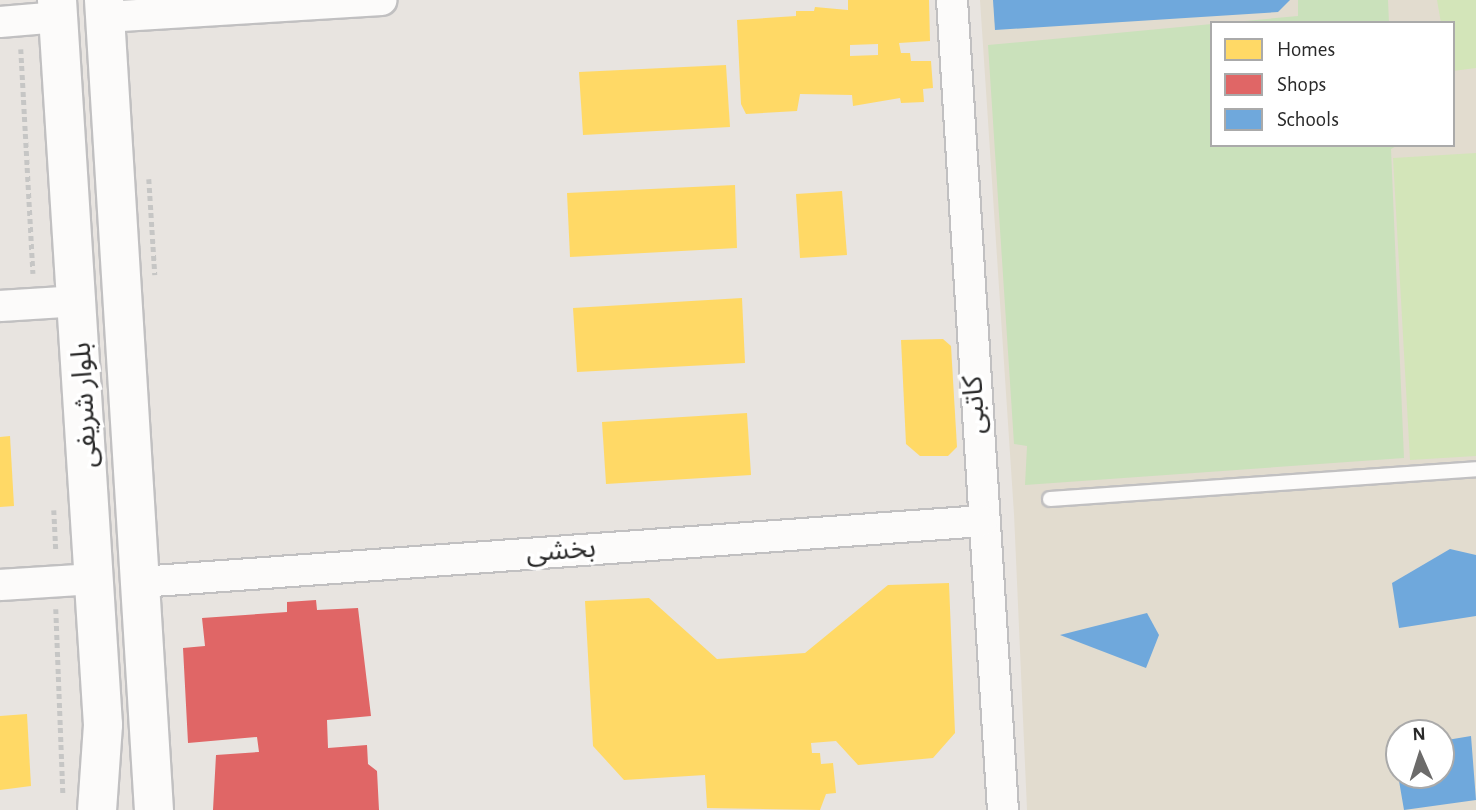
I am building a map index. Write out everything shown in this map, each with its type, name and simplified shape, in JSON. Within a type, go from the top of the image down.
[{"type":"main road","name":"بلوار شریفی","points":[[105,8],[154,810]]},
{"type":"main road","name":"بلوار شریفی","points":[[58,9],[80,301],[103,725],[80,803]]},
{"type":"main road","points":[[67,125],[112,120]]},
{"type":"street","points":[[105,8],[381,0]]},
{"type":"street","name":"کاتبی","points":[[951,0],[982,521],[1003,810]]},
{"type":"street","points":[[0,22],[58,9]]},
{"type":"street","points":[[0,306],[80,301]]},
{"type":"street","name":"بخشی","points":[[140,582],[982,521]]},
{"type":"street","points":[[0,585],[95,579]]},
{"type":"lane","points":[[1050,499],[1476,469]]},
{"type":"path","points":[[21,49],[33,274]]},
{"type":"path","points":[[56,605],[80,803]]},
{"type":"shaded area","points":[[980,0],[1476,0],[1476,810],[1027,810],[1014,514]]},
{"type":"green space","points":[[1298,0],[1388,0],[1389,21],[1244,21],[1298,16]]},
{"type":"green space","points":[[1437,0],[1476,0],[1476,68],[1455,71],[1455,21],[1441,21]]},
{"type":"green space","points":[[1210,24],[1210,147],[1394,147],[1391,149],[1404,458],[1025,485],[1027,446],[1014,444],[988,45]]},
{"type":"green space","points":[[1476,153],[1476,456],[1410,460],[1393,158]]},
{"type":"building: Homes","points":[[848,0],[929,0],[930,41],[899,43],[901,53],[910,53],[911,61],[931,61],[933,88],[923,89],[924,102],[901,103],[900,98],[853,106],[852,95],[800,94],[797,111],[746,114],[741,104],[737,20],[796,16],[796,11],[814,11],[815,7],[848,10]],"holes":[[[878,44],[878,55],[850,56],[850,45]]]},
{"type":"building: Homes","points":[[726,65],[730,127],[583,135],[579,72]]},
{"type":"building: Homes","points":[[735,185],[737,248],[570,257],[567,193]]},
{"type":"building: Homes","points":[[842,191],[847,255],[800,258],[796,194]]},
{"type":"building: Homes","points":[[742,298],[745,363],[577,372],[573,308]]},
{"type":"building: Homes","points":[[943,339],[951,346],[957,447],[948,456],[920,456],[906,444],[901,340]]},
{"type":"building: Homes","points":[[747,413],[751,475],[606,484],[602,422]]},
{"type":"building: Homes","points":[[10,436],[14,506],[0,507],[0,437]]},
{"type":"building: Homes","points":[[949,583],[955,733],[933,758],[858,765],[836,741],[811,743],[812,753],[820,753],[821,764],[833,763],[836,793],[826,794],[820,810],[707,808],[705,775],[624,780],[593,746],[585,601],[649,598],[717,659],[805,653],[888,585]]},
{"type":"building: Homes","points":[[27,714],[31,786],[0,790],[0,716]]},
{"type":"building: Shops","points":[[316,600],[317,610],[358,608],[371,716],[327,720],[328,748],[367,745],[368,764],[377,771],[379,810],[213,810],[216,755],[259,752],[257,737],[188,743],[183,648],[205,646],[202,618],[287,612],[287,602]]},
{"type":"building: Schools","points":[[993,0],[1290,0],[1278,12],[995,30]]},
{"type":"building: Schools","points":[[1450,549],[1476,555],[1476,616],[1399,628],[1392,583]]},
{"type":"building: Schools","points":[[1147,613],[1159,635],[1146,668],[1060,635]]},
{"type":"building: Schools","points":[[1471,736],[1476,800],[1404,810],[1400,789],[1455,789],[1455,739]]}]
